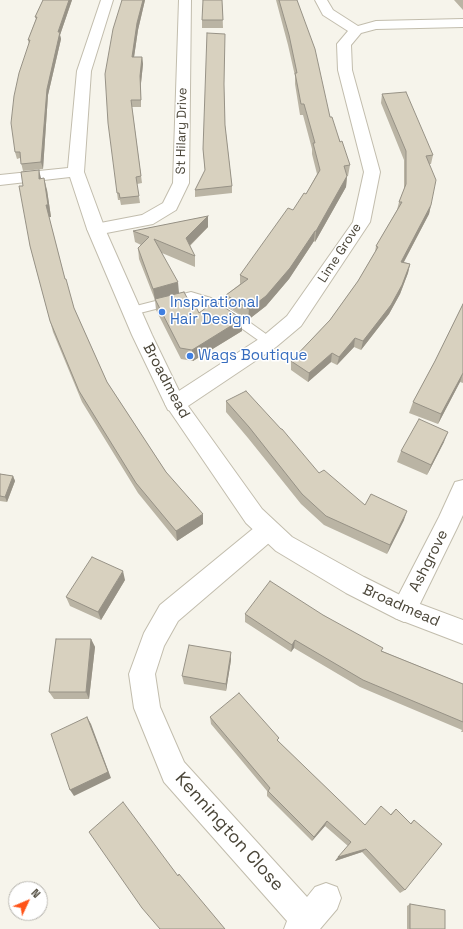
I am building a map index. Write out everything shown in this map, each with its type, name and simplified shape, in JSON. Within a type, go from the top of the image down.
[{"type":"street","name":"Broadmead","points":[[107,0],[84,71],[76,172],[96,229],[175,404],[254,516],[284,544],[355,586],[404,610],[463,632]]},
{"type":"street","name":"St Hilary Drive","points":[[96,229],[147,220],[170,206],[181,183],[186,0]]},
{"type":"street","points":[[321,0],[328,12],[356,30],[376,25],[463,23]]},
{"type":"street","name":"Lime Grove","points":[[175,404],[269,342],[294,321],[362,222],[372,172],[345,70],[344,44],[356,30]]},
{"type":"street","points":[[0,180],[76,172]]},
{"type":"street","name":"Ashgrove","points":[[404,610],[449,521],[463,488]]},
{"type":"street","name":"Kennington Close","points":[[268,530],[169,613],[153,642],[142,674],[147,708],[174,772],[311,915]]},
{"type":"lane","points":[[132,311],[191,296],[207,301],[234,317],[269,342]]},
{"type":"building","points":[[43,0],[69,0],[58,32],[60,32],[47,89],[41,162],[21,164],[20,152],[15,152],[11,123],[14,96],[19,73],[30,40],[28,40],[37,17],[35,17]]},
{"type":"building","points":[[122,0],[143,0],[137,23],[132,57],[142,57],[140,76],[141,100],[131,100],[141,176],[136,177],[139,196],[120,198],[119,193],[117,193],[108,123],[105,74],[113,29]]},
{"type":"building","points":[[203,0],[222,0],[223,20],[202,20]]},
{"type":"building","points":[[279,0],[297,0],[315,49],[330,117],[332,117],[340,142],[342,141],[350,165],[344,166],[347,176],[316,231],[290,268],[266,296],[249,309],[226,295],[248,279],[240,275],[288,208],[293,210],[304,193],[306,194],[320,170],[313,143],[315,143],[304,104],[301,104],[295,73],[297,73],[289,35]]},
{"type":"building","points":[[207,33],[225,34],[225,125],[232,186],[195,190],[205,170],[203,149]]},
{"type":"building","points":[[406,92],[433,155],[426,156],[436,180],[431,205],[401,262],[410,264],[402,285],[391,305],[363,341],[355,338],[339,357],[332,353],[309,373],[291,361],[330,320],[358,281],[378,247],[376,246],[402,202],[399,202],[406,184],[406,151],[382,94]]},
{"type":"building","points":[[39,170],[39,179],[44,178],[48,205],[46,205],[74,308],[107,382],[166,472],[203,514],[176,531],[136,483],[79,391],[50,321],[30,246],[19,186],[23,186],[21,172]]},
{"type":"building","points":[[208,216],[186,238],[195,256],[154,239],[178,282],[153,289],[138,248],[149,237],[133,231]]},
{"type":"building","points":[[184,292],[193,309],[196,307],[199,313],[215,301],[242,319],[192,350],[180,348],[155,299]]},
{"type":"building","points":[[463,304],[463,373],[441,414],[413,402]]},
{"type":"building","points":[[246,391],[282,429],[319,473],[324,470],[365,505],[371,494],[407,511],[390,545],[326,516],[302,494],[249,427],[226,401]]},
{"type":"building","points":[[419,419],[448,432],[431,465],[401,451]]},
{"type":"building","points":[[0,474],[13,476],[5,497],[0,496]]},
{"type":"building","points":[[92,557],[123,571],[98,612],[66,597]]},
{"type":"building","points":[[270,581],[323,615],[383,648],[381,651],[463,684],[463,722],[363,680],[295,640],[292,645],[245,614]]},
{"type":"building","points":[[56,639],[91,639],[86,692],[49,692]]},
{"type":"building","points":[[189,645],[231,652],[226,684],[182,676]]},
{"type":"building","points":[[239,693],[279,738],[277,740],[365,825],[381,806],[391,815],[396,809],[411,824],[414,820],[442,844],[405,890],[366,849],[338,857],[351,842],[327,821],[314,837],[268,791],[270,788],[210,717]]},
{"type":"building","points":[[87,717],[108,772],[70,790],[51,734]]},
{"type":"building","points":[[123,802],[178,876],[179,874],[225,929],[160,929],[142,908],[89,832]]},
{"type":"building","points":[[410,904],[445,910],[445,929],[410,929]]},
{"type":"place","name":"Inspirational Hair Design","points":[[162,312]]},
{"type":"place","name":"Wags Boutique","points":[[190,356]]}]
